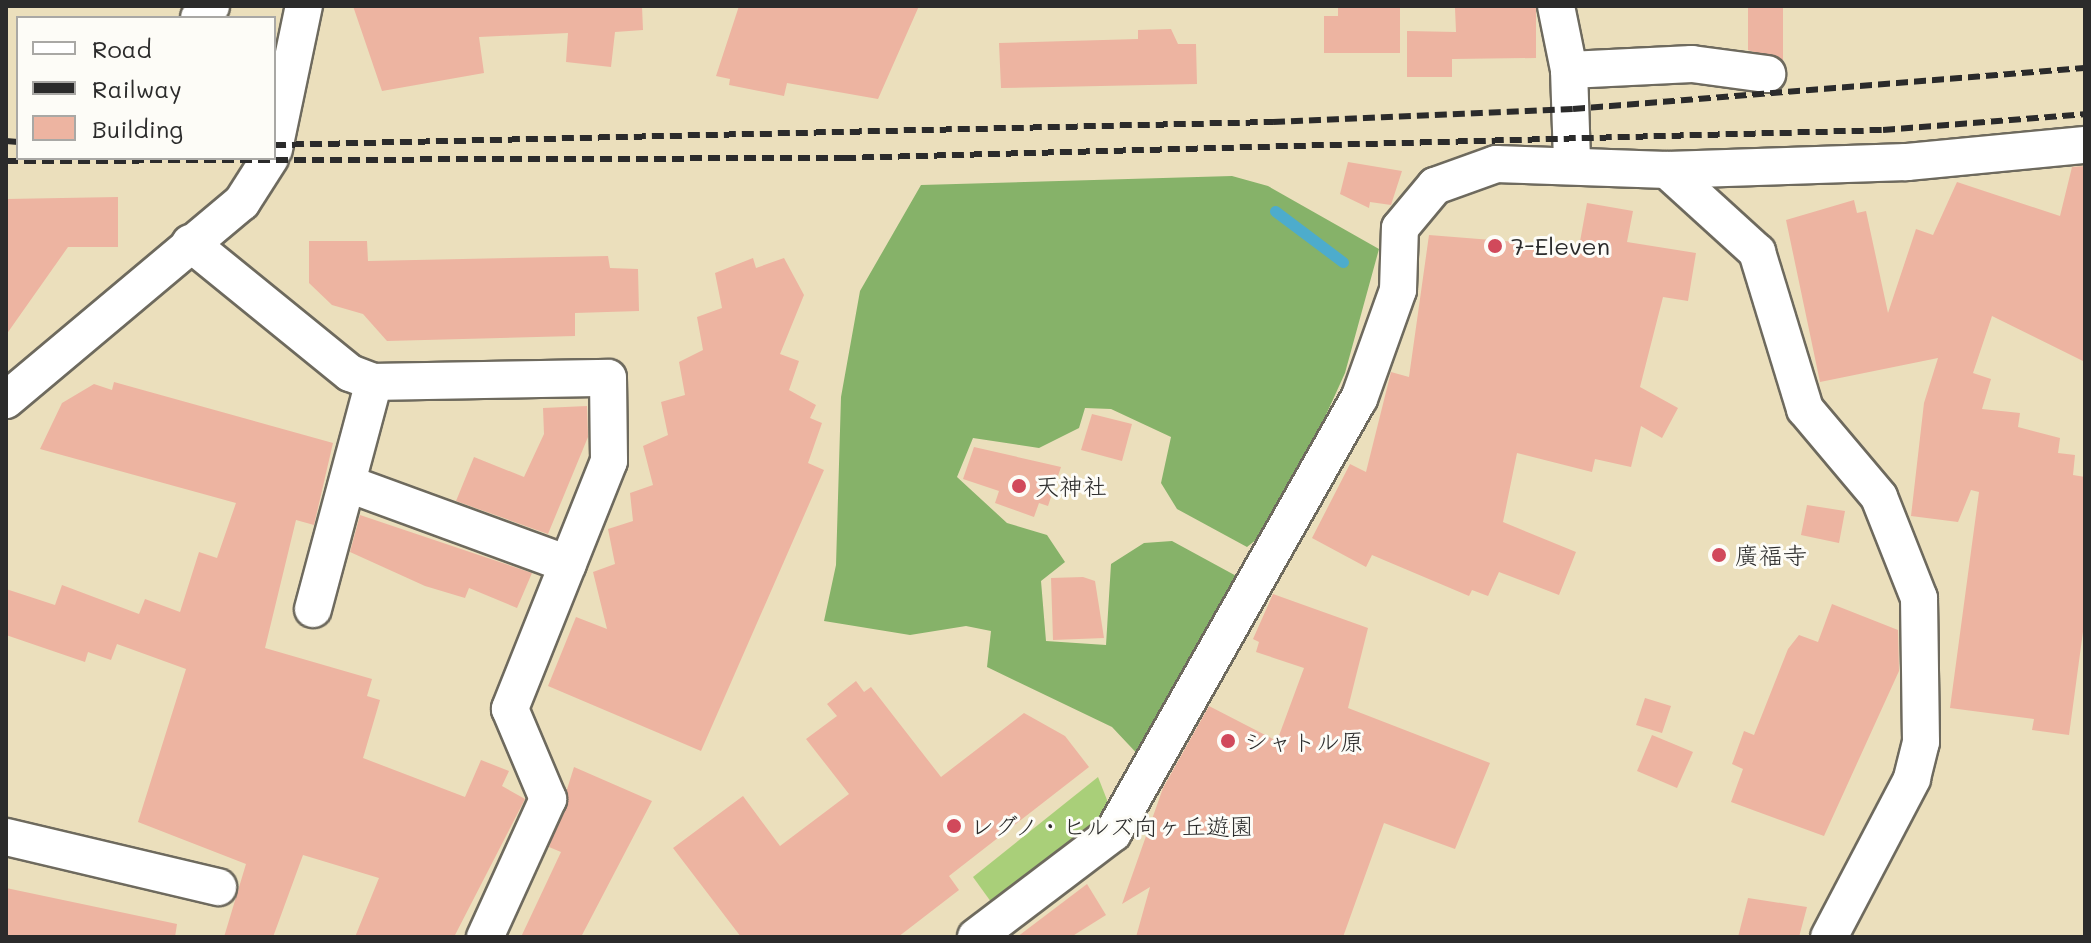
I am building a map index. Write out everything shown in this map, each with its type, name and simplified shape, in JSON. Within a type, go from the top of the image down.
[{"type":"street","points":[[276,139],[304,6]]},
{"type":"street","points":[[1556,6],[1569,70],[1572,162]]},
{"type":"street","points":[[1569,70],[1692,64],[1767,74]]},
{"type":"street","points":[[976,937],[1113,833],[1169,740],[1359,399],[1398,290],[1400,228],[1419,202],[1464,170],[1572,162],[1667,170],[1907,162],[2085,145]]},
{"type":"street","points":[[6,400],[242,202],[269,160]]},
{"type":"street","points":[[1667,170],[1757,252],[1805,409],[1879,497],[1919,598],[1921,742],[1912,779],[1829,937]]},
{"type":"street","points":[[190,243],[350,373],[374,382],[608,378],[609,461],[510,709],[548,799],[485,937]]},
{"type":"street","points":[[313,609],[374,382]]},
{"type":"street","points":[[349,484],[568,564]]},
{"type":"street","points":[[6,837],[218,887]]},
{"type":"green space","points":[[1232,176],[1268,186],[1379,249],[1345,373],[1277,523],[1247,547],[1177,509],[1161,483],[1171,437],[1111,409],[1085,408],[1079,428],[1039,448],[973,438],[957,477],[1007,523],[1047,535],[1065,562],[1041,581],[1046,641],[1106,645],[1111,564],[1144,543],[1172,541],[1240,578],[1144,761],[1112,727],[987,667],[991,631],[966,626],[910,635],[824,621],[836,565],[841,397],[860,291],[921,185]]},
{"type":"green space","points":[[1098,777],[1109,805],[1082,839],[994,906],[973,877]]},
{"type":"building","points":[[353,6],[642,6],[643,30],[615,32],[611,67],[566,62],[568,33],[479,37],[484,73],[382,91]]},
{"type":"building","points":[[739,6],[919,6],[878,99],[787,83],[784,96],[729,85],[730,79],[716,76]]},
{"type":"building","points":[[1338,6],[1400,6],[1400,53],[1324,53],[1324,16],[1338,16]]},
{"type":"building","points":[[1536,6],[1536,58],[1452,59],[1452,77],[1407,77],[1407,31],[1456,32],[1455,8]]},
{"type":"building","points":[[1748,6],[1783,6],[1783,62],[1748,50]]},
{"type":"building","points":[[1171,29],[1178,44],[1196,44],[1197,84],[1001,88],[999,43],[1138,39],[1138,30]]},
{"type":"building","points":[[1348,162],[1402,171],[1391,205],[1370,202],[1369,208],[1340,194]]},
{"type":"building","points":[[2085,166],[2085,362],[1992,316],[1973,373],[1991,379],[1982,409],[2020,413],[2018,427],[2060,438],[2058,453],[2075,455],[2073,475],[2085,477],[2085,617],[2069,735],[2032,730],[2034,719],[1950,708],[1979,492],[1971,490],[1958,522],[1911,516],[1924,403],[1938,358],[1820,382],[1786,220],[1854,200],[1857,213],[1866,211],[1888,313],[1916,229],[1933,235],[1957,182],[2060,216],[2072,167]]},
{"type":"building","points":[[118,197],[118,247],[68,247],[6,335],[6,199]]},
{"type":"building","points":[[1587,203],[1633,211],[1627,242],[1696,253],[1688,301],[1663,297],[1640,387],[1678,408],[1662,438],[1641,426],[1631,467],[1595,459],[1592,472],[1517,453],[1503,522],[1576,552],[1559,595],[1499,572],[1488,596],[1472,590],[1469,596],[1372,555],[1366,567],[1312,538],[1350,464],[1366,472],[1391,372],[1409,377],[1429,235],[1579,247]]},
{"type":"building","points":[[309,241],[367,241],[368,261],[608,256],[610,268],[638,269],[639,311],[575,313],[575,336],[387,341],[363,314],[332,305],[309,283]]},
{"type":"building","points":[[753,258],[756,268],[784,258],[804,295],[780,354],[799,361],[789,390],[816,405],[810,418],[822,423],[808,463],[824,470],[701,751],[548,686],[576,617],[607,629],[593,572],[615,564],[608,529],[633,521],[630,493],[653,485],[643,446],[668,435],[661,402],[685,395],[679,362],[703,350],[697,317],[722,308],[715,273]]},
{"type":"building","points":[[114,382],[333,443],[314,525],[296,520],[265,648],[372,679],[367,696],[380,700],[363,758],[465,797],[481,760],[509,771],[502,786],[525,799],[454,937],[355,937],[379,878],[303,855],[273,937],[224,937],[246,864],[138,822],[186,669],[117,644],[111,660],[88,652],[85,662],[6,635],[6,589],[55,605],[62,585],[139,614],[145,599],[180,612],[199,552],[217,558],[236,503],[40,449],[62,403],[94,384],[112,390]]},
{"type":"building","points":[[587,406],[588,437],[548,534],[456,501],[474,457],[524,477],[544,434],[543,408]]},
{"type":"building","points":[[1092,414],[1132,424],[1122,461],[1081,450]]},
{"type":"building","name":"天神社","points":[[974,447],[1061,467],[1048,506],[1039,503],[1034,517],[995,503],[999,491],[963,479]]},
{"type":"building","points":[[1807,505],[1845,511],[1839,543],[1801,535]]},
{"type":"building","points":[[360,515],[532,573],[517,608],[469,588],[465,598],[425,586],[350,552]]},
{"type":"building","points":[[1083,577],[1095,581],[1104,638],[1053,640],[1051,578]]},
{"type":"building","points":[[1273,594],[1368,628],[1348,708],[1490,763],[1455,849],[1384,823],[1343,937],[1136,937],[1150,887],[1122,904],[1163,788],[1209,706],[1277,741],[1304,668],[1256,652],[1259,642],[1253,639]]},
{"type":"building","points":[[1832,604],[1898,630],[1899,671],[1824,836],[1731,802],[1743,769],[1732,764],[1744,731],[1754,735],[1788,649],[1799,635],[1818,642]]},
{"type":"building","points":[[856,681],[864,692],[871,687],[941,777],[1024,713],[1065,736],[1089,767],[949,876],[959,890],[898,937],[741,937],[673,848],[743,796],[780,846],[849,794],[806,739],[837,716],[827,704]]},
{"type":"building","points":[[1645,698],[1671,706],[1662,733],[1636,725]]},
{"type":"building","points":[[1652,735],[1693,752],[1677,788],[1637,771]]},
{"type":"building","points":[[574,767],[652,801],[581,937],[521,937],[561,852],[549,847]]},
{"type":"building","points":[[1087,884],[1106,915],[1071,937],[1017,937]]},
{"type":"building","points":[[6,888],[177,924],[175,937],[6,937]]},
{"type":"building","points":[[1748,898],[1807,907],[1799,937],[1738,937]]},
{"type":"waterway","points":[[1275,211],[1343,262]]},
{"type":"railway","points":[[276,145],[1273,122],[1573,109],[2085,68]]},
{"type":"railway","points":[[6,161],[844,158],[1883,130],[2085,114]]},
{"type":"railway","points":[[6,141],[16,142]]},
{"type":"place","name":"7-Eleven","points":[[1495,246]]},
{"type":"place","name":"天神社","points":[[1019,486]]},
{"type":"place","name":"廣福寺","points":[[1719,555]]},
{"type":"place","name":"シャトル原","points":[[1228,741]]},
{"type":"place","name":"レグノ・ヒルズ向ヶ丘遊園","points":[[954,826]]}]
